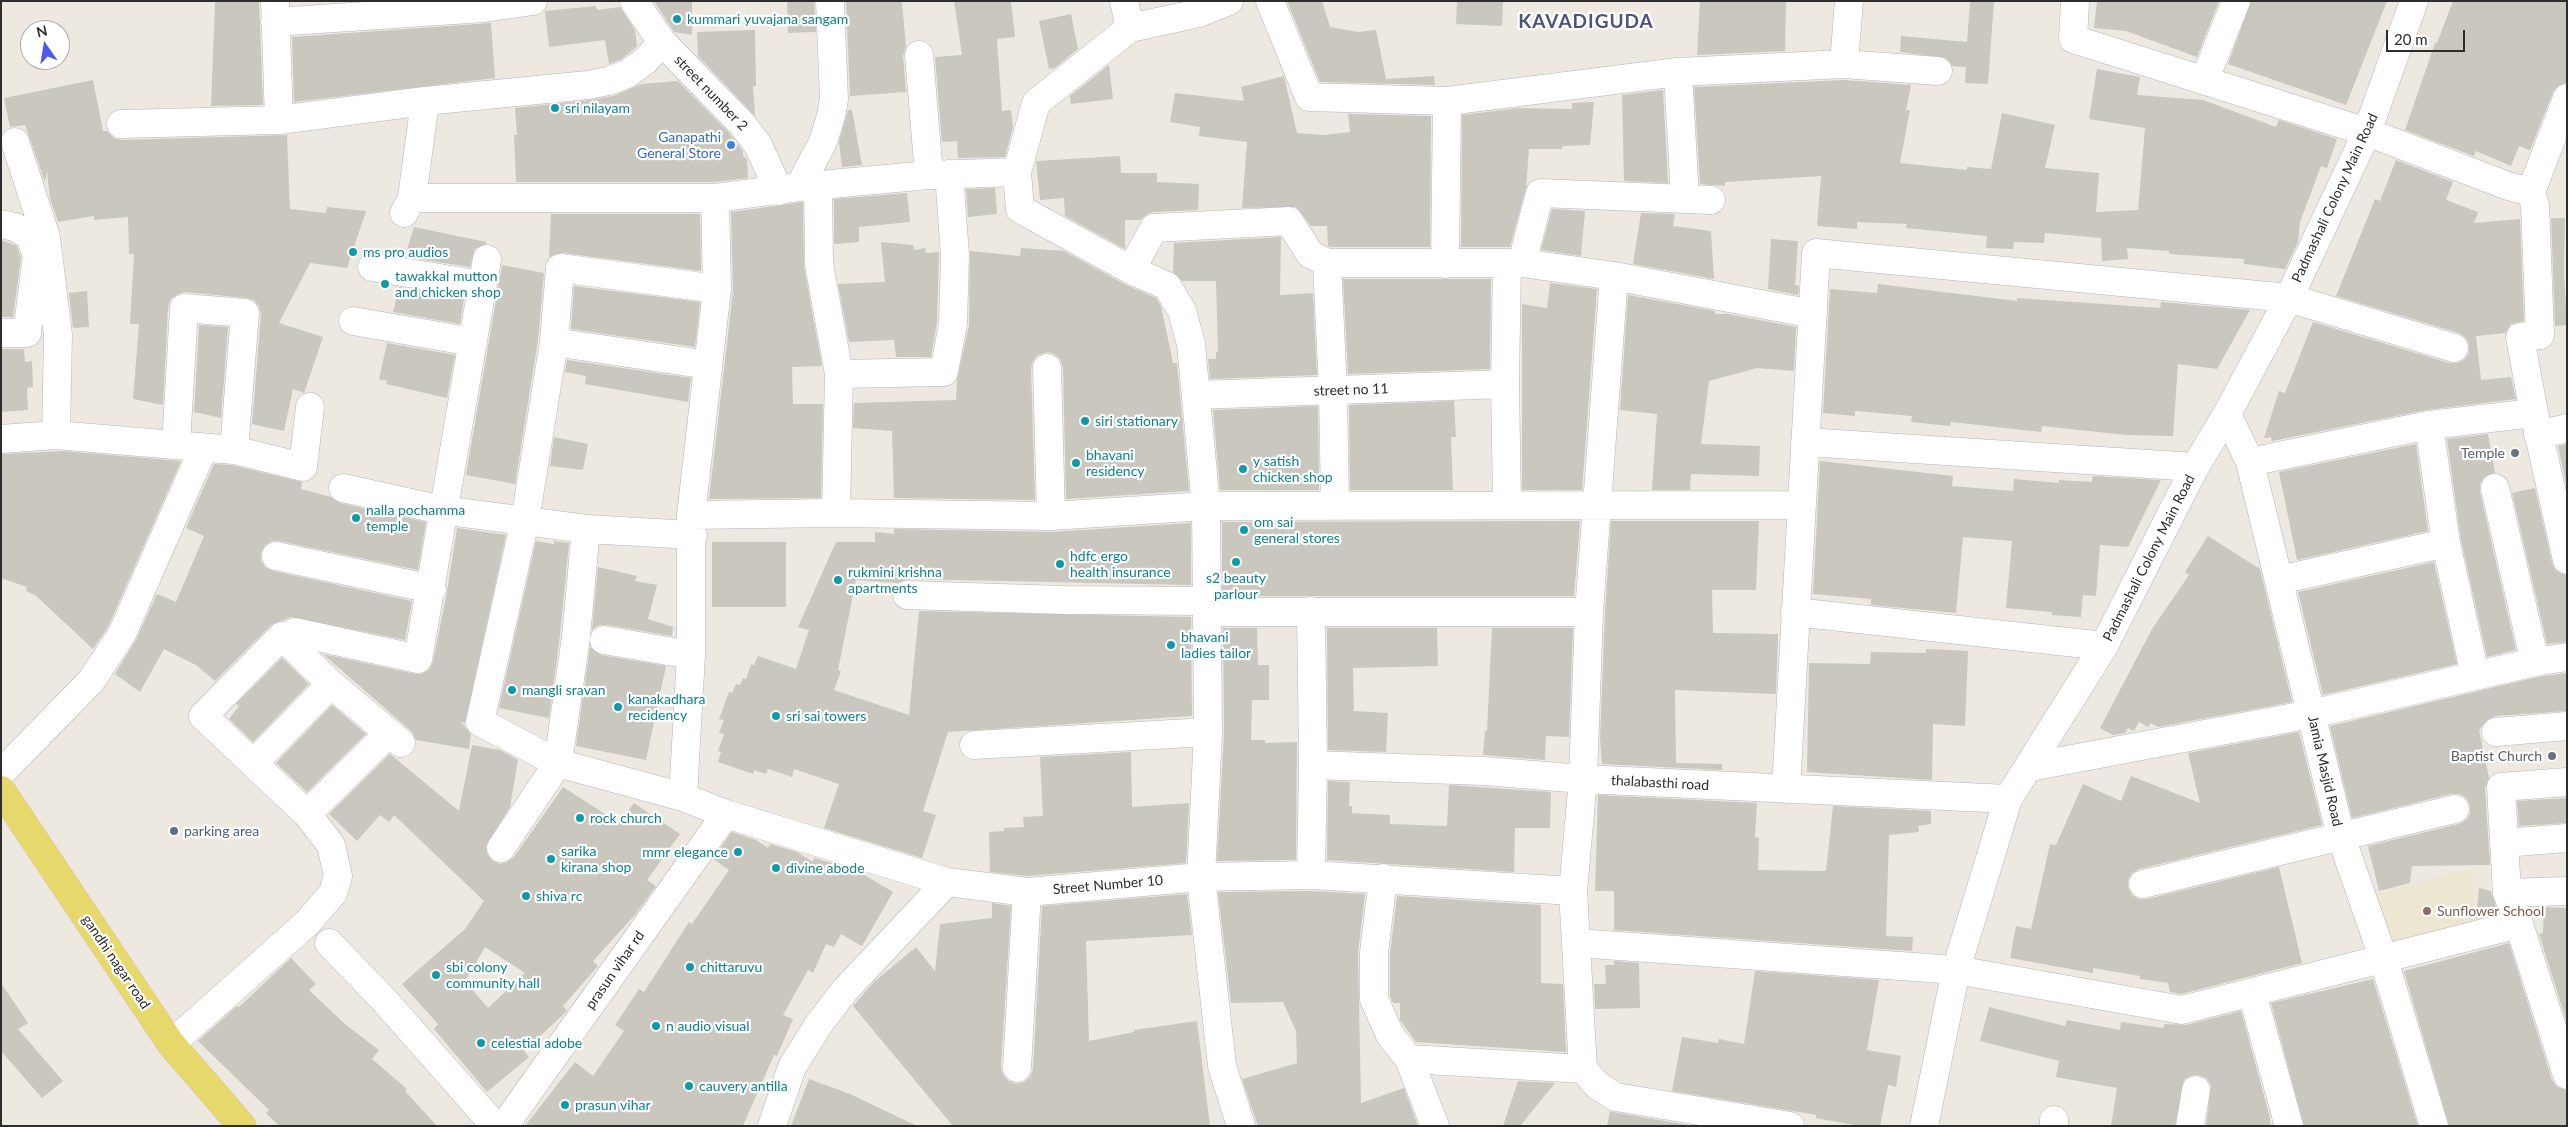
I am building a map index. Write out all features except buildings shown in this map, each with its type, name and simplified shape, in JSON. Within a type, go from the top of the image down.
[{"type":"main road","name":"gandhi nagar road","points":[[1,790],[171,1044],[242,1126]]},
{"type":"street","points":[[279,120],[275,12],[533,1]]},
{"type":"street","name":"street number 2","points":[[634,1],[662,42],[742,124],[758,145],[799,188]]},
{"type":"street","points":[[830,1],[834,99],[823,142],[799,188],[819,264],[839,374],[836,513]]},
{"type":"street","points":[[1124,1],[1130,28]]},
{"type":"street","points":[[1229,1],[1199,12],[1130,28],[1036,103],[1017,172],[1020,209],[1132,270],[1167,286],[1182,312],[1191,344],[1206,506],[1208,732],[1201,877],[1222,1066],[1241,1126]]},
{"type":"street","points":[[1270,1],[1309,97],[1447,101],[1678,72],[1844,64],[1938,71]]},
{"type":"street","points":[[1844,64],[1849,1]]},
{"type":"street","points":[[2074,1],[2073,40],[2205,79],[2367,132],[2508,186],[2531,192]]},
{"type":"street","points":[[2205,79],[2236,1]]},
{"type":"street","name":"Padmashali Colony Main Road","points":[[1924,1126],[1956,970],[2008,799],[2030,767],[2104,646],[2195,467],[2227,414],[2289,298],[2367,132],[2414,1]]},
{"type":"street","points":[[122,124],[279,120],[425,101],[608,82],[627,74],[645,61],[662,42]]},
{"type":"street","points":[[839,374],[944,372],[953,324],[955,254],[939,175],[919,55]]},
{"type":"street","points":[[1507,504],[1504,384],[1514,263],[1540,193],[1698,199],[1678,72]]},
{"type":"street","points":[[2567,98],[2531,192],[2535,205],[2540,335],[2520,337],[2536,424],[2567,560]]},
{"type":"street","points":[[425,101],[408,206],[715,198],[939,175],[1017,172]]},
{"type":"street","points":[[1445,264],[1447,101]]},
{"type":"street","points":[[15,142],[46,237],[58,336],[56,436]]},
{"type":"street","points":[[683,797],[691,655],[692,525],[717,289],[715,198]]},
{"type":"street","points":[[1132,270],[1154,228],[1289,221],[1310,254],[1326,263],[1514,263],[1614,276],[1812,314]]},
{"type":"street","points":[[1,224],[15,227],[30,236],[37,256],[27,333],[1,333]]},
{"type":"street","points":[[1786,789],[1816,252],[2289,298],[2454,348]]},
{"type":"street","points":[[1326,263],[1333,391],[1335,505]]},
{"type":"street","points":[[295,632],[418,659],[432,589],[442,510],[484,272],[372,266]]},
{"type":"street","points":[[525,520],[554,342],[560,268],[717,289]]},
{"type":"street","points":[[1614,276],[1589,612],[1582,779],[1573,891],[1583,1069],[1598,1086],[1616,1097],[1790,1126]]},
{"type":"street","points":[[176,445],[184,308],[244,313],[234,450]]},
{"type":"street","points":[[354,322],[473,342]]},
{"type":"street","points":[[554,342],[708,365]]},
{"type":"street","points":[[1048,368],[1051,516]]},
{"type":"street","name":"street no 11","points":[[1197,395],[1504,384]]},
{"type":"street","points":[[1,439],[56,436],[234,450],[303,467],[310,407]]},
{"type":"street","name":"Jamia Masjid Road","points":[[2227,414],[2250,462],[2341,837],[2383,958],[2434,1126]]},
{"type":"street","points":[[2250,462],[2429,425],[2536,424],[2567,428]]},
{"type":"street","points":[[2429,425],[2446,542],[2475,675]]},
{"type":"street","points":[[1805,442],[2195,467]]},
{"type":"street","points":[[1,773],[91,681],[122,634],[203,449]]},
{"type":"street","points":[[343,488],[442,510],[586,529],[692,525],[836,513],[1051,516],[1206,506],[1801,505]]},
{"type":"street","points":[[2495,488],[2535,662]]},
{"type":"street","name":"Street Number 10","points":[[525,520],[480,722],[558,763],[683,797],[726,814],[947,882],[1027,892],[1201,877],[1310,875],[1573,891]]},
{"type":"street","points":[[501,848],[558,763],[576,637],[586,529]]},
{"type":"street","points":[[2279,580],[2446,542]]},
{"type":"street","points":[[276,556],[432,589]]},
{"type":"street","points":[[907,595],[1311,611],[1589,612]]},
{"type":"street","points":[[1310,875],[1313,765],[1311,611]]},
{"type":"street","points":[[1795,612],[2104,646]]},
{"type":"street","points":[[171,1044],[307,923],[333,893],[338,876],[331,845],[307,814],[204,716],[282,636],[331,684],[395,738],[307,814]]},
{"type":"street","points":[[604,640],[691,655]]},
{"type":"street","points":[[2030,767],[2311,714],[2475,675],[2567,657]]},
{"type":"street","points":[[254,763],[331,684]]},
{"type":"street","points":[[2496,732],[2567,726]]},
{"type":"street","points":[[974,745],[1208,732]]},
{"type":"street","name":"thalabasthi road","points":[[1313,765],[1484,771],[1582,779],[2008,799]]},
{"type":"street","points":[[2567,782],[2501,787],[2507,893],[2519,924],[2567,1075]]},
{"type":"street","points":[[2143,884],[2455,809]]},
{"type":"street","name":"prasun vihar rd","points":[[504,1126],[726,814]]},
{"type":"street","points":[[2504,843],[2567,838]]},
{"type":"street","points":[[1383,878],[1374,953],[1374,999],[1390,1035],[1409,1059],[1435,1126]]},
{"type":"street","points":[[772,1126],[792,1068],[819,1024],[845,990],[947,882]]},
{"type":"street","points":[[2507,893],[2567,891]]},
{"type":"street","points":[[1017,1068],[1027,892]]},
{"type":"street","points":[[1577,943],[1956,970],[2182,1010],[2519,924]]},
{"type":"street","points":[[329,943],[385,1001],[495,1126]]},
{"type":"street","points":[[2252,993],[2290,1126]]},
{"type":"street","points":[[1409,1059],[1583,1069]]},
{"type":"street","points":[[2190,1126],[2196,1090]]},
{"type":"shaded area","name":"Sunflower School","points":[[2474,868],[2474,928],[2391,950],[2374,895]]},
{"type":"place","name":"kummari yuvajana sangam","points":[[677,19]]},
{"type":"place","name":"sri nilayam","points":[[555,108]]},
{"type":"place","name":"Ganapathi General Store","points":[[731,145]]},
{"type":"place","name":"ms pro audios","points":[[353,252]]},
{"type":"place","name":"tawakkal mutton and chicken shop","points":[[385,284]]},
{"type":"place","name":"siri stationary","points":[[1085,421]]},
{"type":"place","name":"Temple","points":[[2515,453]]},
{"type":"place","name":"bhavani residency","points":[[1076,463]]},
{"type":"place","name":"y satish chicken shop","points":[[1243,469]]},
{"type":"place","name":"nalla pochamma temple","points":[[356,518]]},
{"type":"place","name":"om sai general stores","points":[[1244,530]]},
{"type":"place","name":"s2 beauty parlour","points":[[1236,562]]},
{"type":"place","name":"hdfc ergo health insurance","points":[[1060,564]]},
{"type":"place","name":"rukmini krishna apartments","points":[[838,580]]},
{"type":"place","name":"bhavani ladies tailor","points":[[1171,645]]},
{"type":"place","name":"mangli sravan","points":[[512,690]]},
{"type":"place","name":"kanakadhara recidency","points":[[618,707]]},
{"type":"place","name":"sri sai towers","points":[[776,716]]},
{"type":"place","name":"Baptist Church","points":[[2552,756]]},
{"type":"place","name":"rock church","points":[[580,818]]},
{"type":"place","name":"parking area","points":[[174,831]]},
{"type":"place","name":"mmr elegance","points":[[738,852]]},
{"type":"place","name":"sarika kirana shop","points":[[551,859]]},
{"type":"place","name":"divine abode","points":[[776,868]]},
{"type":"place","name":"shiva rc","points":[[526,896]]},
{"type":"place","name":"Sunflower School","points":[[2427,911]]},
{"type":"place","name":"chittaruvu","points":[[690,967]]},
{"type":"place","name":"sbi colony community hall","points":[[436,975]]},
{"type":"place","name":"n audio visual","points":[[656,1026]]},
{"type":"place","name":"celestial adobe","points":[[481,1043]]},
{"type":"place","name":"cauvery antilla","points":[[689,1086]]},
{"type":"place","name":"prasun vihar","points":[[565,1105]]},
{"type":"district","name":"KAVADIGUDA","points":[[1586,22]]}]
